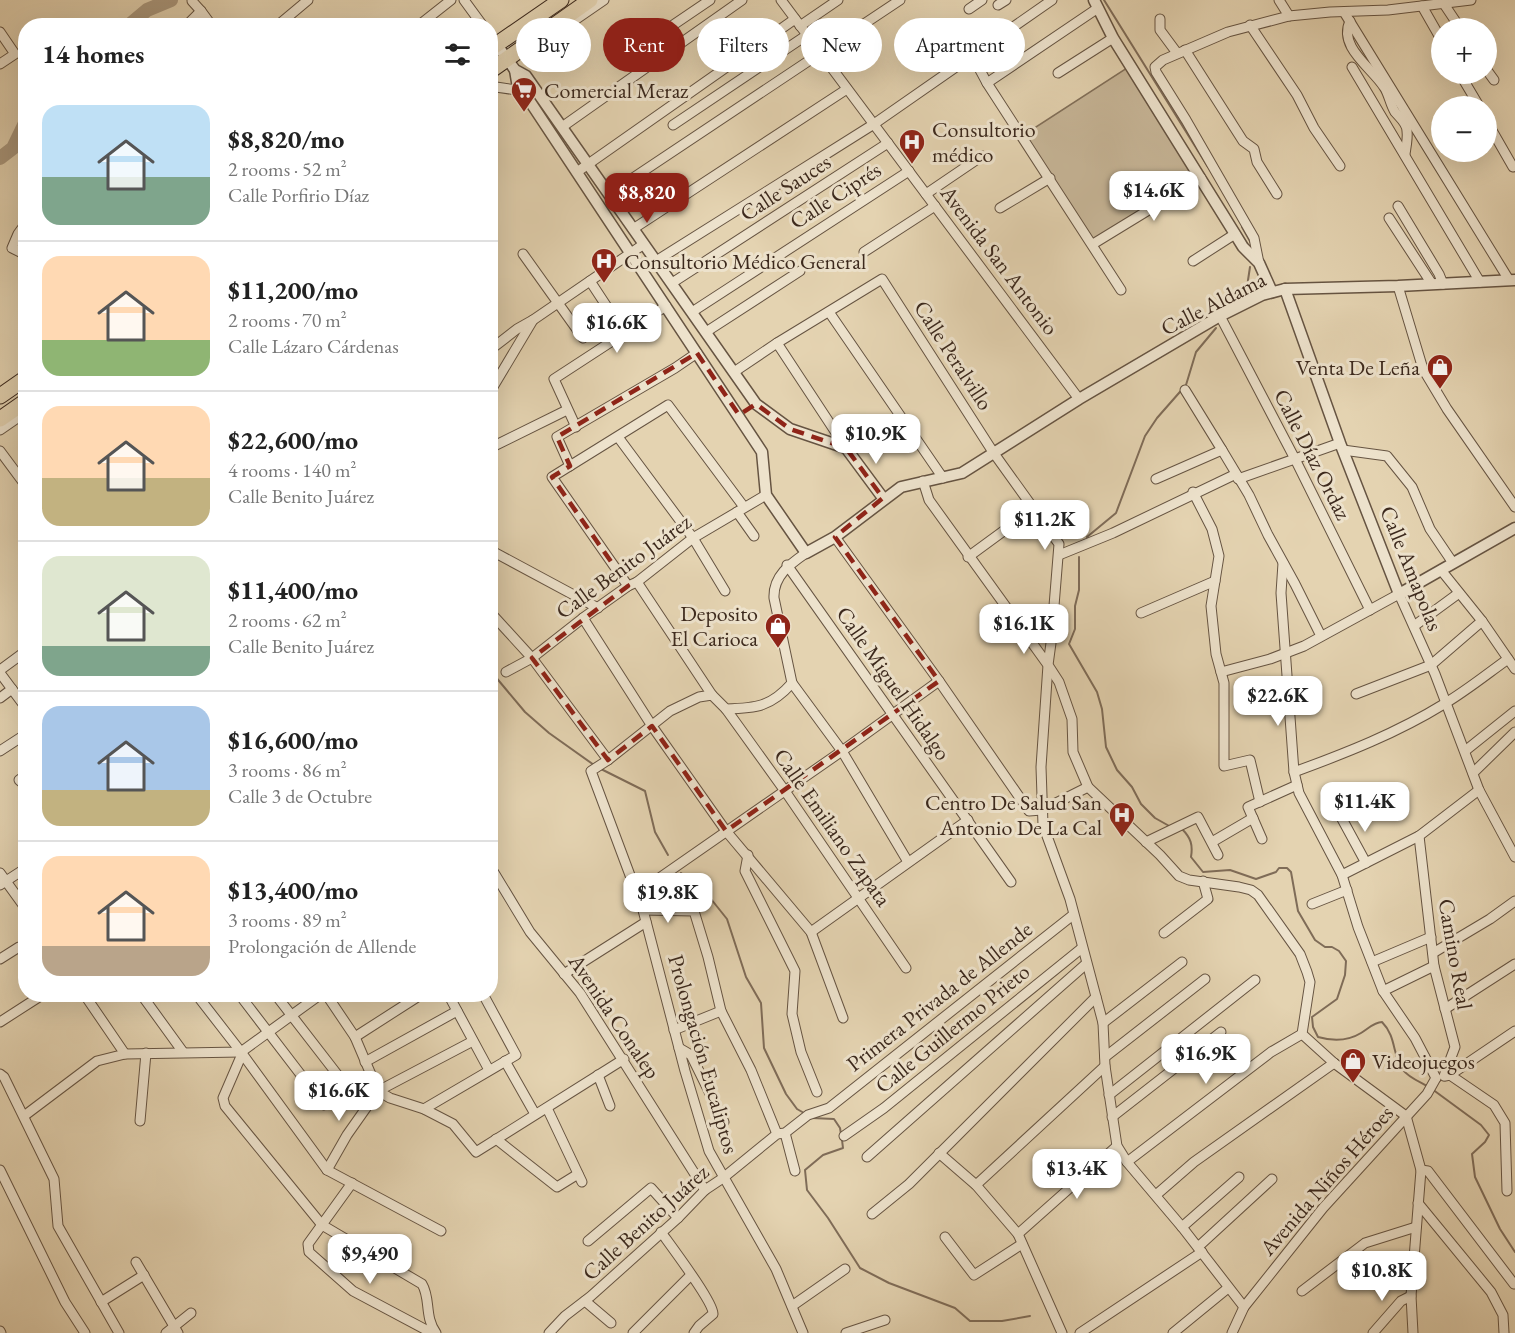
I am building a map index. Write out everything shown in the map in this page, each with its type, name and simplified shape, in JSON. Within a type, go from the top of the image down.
[{"type":"highway","points":[[498,41],[561,0]]},
{"type":"highway","points":[[565,18],[590,0]]},
{"type":"highway","points":[[498,68],[511,64],[516,56]]},
{"type":"highway","points":[[0,396],[18,384]]},
{"type":"highway","points":[[0,419],[18,407]]},
{"type":"street","points":[[287,18],[308,0]]},
{"type":"street","points":[[428,18],[452,0]]},
{"type":"street","points":[[464,0],[477,18]]},
{"type":"street","points":[[578,18],[604,0]]},
{"type":"street","points":[[683,18],[710,0]]},
{"type":"street","points":[[562,127],[742,0]]},
{"type":"street","name":"Avenida San Antonio","points":[[781,0],[801,26]]},
{"type":"street","points":[[577,172],[798,22],[838,0]]},
{"type":"street","points":[[873,18],[900,0]]},
{"type":"street","points":[[969,9],[982,0]]},
{"type":"street","points":[[1025,19],[1052,0]]},
{"type":"street","points":[[1279,0],[1289,16]]},
{"type":"street","points":[[1272,292],[1259,262],[1254,238],[1155,68],[1163,60],[1228,32],[1289,16],[1382,11],[1470,0]]},
{"type":"street","points":[[192,1],[206,18]]},
{"type":"street","points":[[1439,3],[1452,18]]},
{"type":"street","points":[[987,83],[1096,4],[1113,38],[1243,247],[1259,262]]},
{"type":"street","points":[[1422,6],[1431,22]]},
{"type":"street","points":[[194,18],[201,11]]},
{"type":"street","points":[[1344,12],[1512,280]]},
{"type":"street","points":[[1160,20],[1160,30],[1181,52],[1243,141],[1254,149],[1257,162],[1277,194]]},
{"type":"street","points":[[1350,21],[1346,28],[1348,41],[1384,87],[1394,109],[1405,124],[1407,131],[1405,155]]},
{"type":"street","points":[[1250,25],[1297,95],[1314,128],[1340,166]]},
{"type":"street","points":[[0,32],[15,54],[0,64]]},
{"type":"street","points":[[1058,73],[1113,38]]},
{"type":"street","points":[[673,125],[801,39]]},
{"type":"street","points":[[498,50],[526,76],[756,404],[790,429],[846,448]]},
{"type":"street","points":[[511,64],[517,82],[762,452],[766,495],[806,553],[787,565],[773,588],[792,683],[842,751],[908,861]]},
{"type":"street","points":[[609,194],[801,66]]},
{"type":"street","points":[[1352,67],[1480,282]]},
{"type":"street","name":"Avenida San Antonio","points":[[835,72],[1079,399]]},
{"type":"street","points":[[656,261],[874,124],[948,72]]},
{"type":"street","points":[[981,72],[1121,290]]},
{"type":"street","points":[[498,87],[523,91]]},
{"type":"street","points":[[633,229],[847,88]]},
{"type":"street","points":[[1497,139],[1513,167]]},
{"type":"street","name":"Calle Sauces","points":[[672,283],[888,143]]},
{"type":"street","points":[[926,194],[982,156]]},
{"type":"street","name":"Calle Ciprés","points":[[692,312],[909,171]]},
{"type":"street","points":[[1000,208],[1050,178]]},
{"type":"street","points":[[1093,244],[1201,178]]},
{"type":"street","points":[[864,252],[935,206]]},
{"type":"street","points":[[1398,206],[1439,274],[1437,284]]},
{"type":"street","points":[[1389,218],[1437,284]]},
{"type":"street","points":[[18,234],[12,248],[18,251]]},
{"type":"street","points":[[1193,261],[1235,234]]},
{"type":"street","points":[[498,344],[644,244]]},
{"type":"street","points":[[523,254],[583,338]]},
{"type":"street","points":[[706,332],[800,271]]},
{"type":"street","name":"Calle Peralvillo","points":[[829,312],[882,279],[993,452],[1059,544],[1059,555]]},
{"type":"street","name":"Calle Aldama","points":[[806,553],[835,537],[883,498],[901,487],[962,473],[1079,399],[1220,316],[1262,295],[1285,289],[1512,280]]},
{"type":"street","points":[[590,281],[613,316]]},
{"type":"street","points":[[1398,286],[1424,369],[1447,409],[1515,507]]},
{"type":"street","name":"Calle Amapolas","points":[[1285,289],[1342,446],[1479,790],[1515,857]]},
{"type":"street","points":[[576,428],[554,379],[666,306]]},
{"type":"street","points":[[734,372],[829,312],[943,478]]},
{"type":"street","name":"Calle Díaz Ordaz","points":[[1220,316],[1295,459],[1370,610]]},
{"type":"street","points":[[498,379],[533,320]]},
{"type":"street","points":[[777,343],[846,448],[883,498]]},
{"type":"street","points":[[570,466],[557,437],[576,428],[697,353]]},
{"type":"street","points":[[1185,390],[1250,495],[1268,535],[1321,636]]},
{"type":"street","points":[[739,415],[756,404]]},
{"type":"street","points":[[628,586],[552,477],[668,405],[741,509],[754,536]]},
{"type":"street","points":[[498,444],[567,410]]},
{"type":"street","points":[[0,430],[18,420]]},
{"type":"street","points":[[618,437],[693,538],[725,591]]},
{"type":"street","points":[[1244,1307],[1117,1146],[1105,1061],[1103,1023],[1053,849],[1043,825],[1041,767],[1059,555],[1113,533],[1193,492],[1237,476],[1342,446],[1387,456],[1412,488],[1430,528],[1453,563]]},
{"type":"street","points":[[1156,479],[1222,450]]},
{"type":"street","points":[[0,451],[18,475]]},
{"type":"street","points":[[923,481],[929,500],[1059,682],[1072,719],[1073,752],[1088,787],[1179,876],[1189,880],[1251,890],[1258,895],[1300,954],[1310,982],[1303,1015],[1302,1034]]},
{"type":"street","points":[[1193,492],[1215,536],[1219,556],[1211,606],[1216,654],[1224,683],[1224,766],[1251,760],[1260,802]]},
{"type":"street","name":"Calle Benito Juárez","points":[[506,672],[532,658],[583,618],[628,586],[638,582],[693,538],[766,495]]},
{"type":"street","points":[[968,557],[1035,508]]},
{"type":"street","points":[[1221,672],[1304,646],[1515,528]]},
{"type":"street","points":[[835,537],[1029,811],[1042,810],[1088,787]]},
{"type":"street","points":[[498,554],[598,608]]},
{"type":"street","points":[[1283,563],[1281,593],[1294,772],[1299,793],[1342,875],[1358,927],[1383,991],[1441,1078],[1494,1105],[1504,1123],[1507,1191]]},
{"type":"street","name":"Calle Miguel Hidalgo","points":[[787,565],[1011,882]]},
{"type":"street","points":[[1441,570],[1482,621],[1515,669]]},
{"type":"street","points":[[1141,613],[1215,581]]},
{"type":"street","points":[[638,582],[712,695]]},
{"type":"street","points":[[1414,626],[1459,593]]},
{"type":"street","points":[[583,618],[652,726],[726,831],[811,932],[843,1018]]},
{"type":"street","points":[[498,621],[532,658],[608,760]]},
{"type":"street","points":[[1356,694],[1431,665],[1482,621]]},
{"type":"street","points":[[18,657],[0,671],[18,697]]},
{"type":"street","points":[[1294,772],[1354,750],[1422,717],[1446,703],[1508,659]]},
{"type":"street","points":[[795,1171],[781,1133],[721,1011],[694,911],[643,910],[648,886],[939,681]]},
{"type":"street","points":[[726,709],[751,709],[765,705],[784,692],[792,683]]},
{"type":"street","points":[[0,698],[12,689]]},
{"type":"street","name":"Calle Emiliano Zapata","points":[[712,695],[726,709],[785,790],[906,968]]},
{"type":"street","name":"Prolongación Eucaliptos","points":[[712,695],[699,697],[670,711],[591,771],[643,910],[709,1151],[776,1269],[802,1333]]},
{"type":"street","points":[[1465,751],[1515,711]]},
{"type":"street","points":[[1473,774],[1515,732]]},
{"type":"street","points":[[0,751],[18,739]]},
{"type":"street","points":[[1262,839],[1248,807],[1297,785]]},
{"type":"street","points":[[1342,875],[1419,836],[1479,790]]},
{"type":"street","points":[[1042,791],[1058,802]]},
{"type":"street","points":[[1146,842],[1198,817],[1218,855]]},
{"type":"street","points":[[1341,817],[1366,862]]},
{"type":"street","points":[[1212,842],[1253,818]]},
{"type":"street","points":[[811,932],[968,820]]},
{"type":"street","name":"Camino Real","points":[[1419,836],[1434,966],[1455,1047],[1441,1078]]},
{"type":"street","points":[[748,855],[745,872],[795,971],[792,1014],[801,1052],[817,1092]]},
{"type":"street","points":[[18,872],[2,879],[18,899]]},
{"type":"street","name":"Avenida Conalep","points":[[498,879],[530,932],[580,993],[624,1059],[705,1190]]},
{"type":"street","points":[[1164,933],[1208,898],[1203,881]]},
{"type":"street","points":[[1312,904],[1347,890]]},
{"type":"street","points":[[1433,953],[1490,919],[1515,901]]},
{"type":"street","name":"Primera Privada de Allende","points":[[829,1108],[1073,915]]},
{"type":"street","points":[[564,974],[646,922]]},
{"type":"street","points":[[1372,962],[1431,937]]},
{"type":"street","points":[[0,959],[18,947]]},
{"type":"street","name":"Calle Guillermo Prieto","points":[[844,1136],[884,1108],[1082,948]]},
{"type":"street","points":[[1103,1023],[1182,962]]},
{"type":"street","points":[[867,1157],[1086,964]]},
{"type":"street","points":[[1445,1009],[1515,964]]},
{"type":"street","points":[[1383,991],[1434,966]]},
{"type":"street","points":[[976,1185],[1105,1061],[1205,979]]},
{"type":"street","points":[[1109,1095],[1255,980]]},
{"type":"street","points":[[872,1214],[909,1184],[1096,997]]},
{"type":"street","points":[[0,1022],[31,1002]]},
{"type":"street","points":[[89,1002],[125,1054]]},
{"type":"street","points":[[147,1002],[183,1052]]},
{"type":"street","points":[[202,1002],[327,1170],[441,1231]]},
{"type":"street","points":[[245,1002],[324,1105]]},
{"type":"street","points":[[281,1002],[346,1087]]},
{"type":"street","points":[[309,1002],[241,1053],[223,1102],[322,1225],[422,1284],[429,1323],[434,1333]]},
{"type":"street","points":[[325,1002],[356,1036],[378,1091],[390,1098],[424,1109],[453,1124],[476,1152],[624,1059]]},
{"type":"street","points":[[356,1036],[409,1002]]},
{"type":"street","points":[[452,1002],[489,1070]]},
{"type":"street","points":[[424,1109],[516,1055],[487,1002]]},
{"type":"street","points":[[365,1062],[457,1011]]},
{"type":"street","points":[[674,1030],[721,1011]]},
{"type":"street","points":[[1441,1078],[1515,1031]]},
{"type":"street","points":[[1112,1117],[1221,1032]]},
{"type":"street","points":[[1302,1034],[1334,1063],[1406,1116],[1421,1170],[1411,1296],[1413,1333]]},
{"type":"street","points":[[1128,1162],[1271,1052],[1302,1034]]},
{"type":"street","points":[[327,1170],[347,1135],[378,1091],[473,1041]]},
{"type":"street","points":[[679,1048],[691,1055],[724,1122]]},
{"type":"street","points":[[140,1121],[146,1053]]},
{"type":"street","points":[[24,1116],[97,1060],[125,1054],[241,1053]]},
{"type":"street","points":[[505,1061],[535,1114]]},
{"type":"street","points":[[1156,1195],[1194,1162],[1334,1063]]},
{"type":"street","points":[[0,1074],[4,1077],[54,1179],[58,1226],[119,1333]]},
{"type":"street","points":[[598,1076],[610,1106]]},
{"type":"street","name":"Avenida Niños Héroes","points":[[1232,1333],[1244,1307],[1323,1209],[1441,1078]]},
{"type":"street","points":[[496,1138],[557,1187],[580,1178],[547,1108]]},
{"type":"street","name":"Calle Benito Juárez","points":[[549,1333],[565,1316],[678,1218],[705,1190],[807,1115],[829,1108]]},
{"type":"street","points":[[1018,1234],[1117,1146]]},
{"type":"street","points":[[939,1154],[976,1185],[1018,1234],[1062,1333]]},
{"type":"street","points":[[0,1170],[65,1302],[85,1333]]},
{"type":"street","points":[[1421,1170],[1428,1172],[1514,1284]]},
{"type":"street","points":[[1182,1227],[1239,1177]]},
{"type":"street","points":[[1080,1333],[1200,1249],[1272,1179]]},
{"type":"street","points":[[352,1183],[308,1244],[309,1252],[353,1291],[434,1333]]},
{"type":"street","points":[[588,1241],[651,1188],[678,1218]]},
{"type":"street","points":[[1418,1203],[1491,1293],[1503,1315],[1504,1333]]},
{"type":"street","points":[[1302,1292],[1365,1243],[1416,1227]]},
{"type":"street","points":[[662,1232],[713,1309],[713,1314],[694,1333]]},
{"type":"street","points":[[945,1237],[974,1275],[1023,1244]]},
{"type":"street","points":[[136,1262],[177,1330]]},
{"type":"street","points":[[792,1306],[845,1269]]},
{"type":"street","points":[[101,1302],[144,1275]]},
{"type":"street","points":[[633,1333],[690,1276]]},
{"type":"street","points":[[1173,1333],[1228,1288]]},
{"type":"street","points":[[1373,1333],[1401,1301],[1411,1296]]},
{"type":"street","points":[[585,1301],[611,1323]]},
{"type":"street","points":[[166,1333],[177,1330],[191,1313]]},
{"type":"street","points":[[846,1333],[885,1320]]},
{"type":"highlighted area","points":[[697,353],[739,415],[756,404],[790,429],[846,448],[883,498],[835,537],[939,681],[726,831],[652,726],[608,760],[532,658],[628,586],[552,477],[570,466],[557,437]]},
{"type":"shaded area","points":[[1130,66],[1201,178],[1093,244],[1022,136]]},
{"type":"waterway","points":[[138,18],[147,10],[171,0]]},
{"type":"waterway","points":[[1104,0],[1208,167]]},
{"type":"waterway","points":[[0,158],[13,148],[18,138]]},
{"type":"waterway","points":[[1242,227],[1251,243]]},
{"type":"waterway","points":[[1245,300],[1250,267]]},
{"type":"waterway","points":[[1087,537],[1116,513],[1145,436],[1157,418],[1186,385],[1196,352],[1216,328]]},
{"type":"waterway","points":[[1079,557],[1079,590],[1075,606],[1075,629],[1069,644],[1097,692],[1102,709],[1106,747],[1117,770],[1132,787],[1141,804],[1155,818],[1171,827]]},
{"type":"waterway","points":[[498,680],[525,712],[549,733],[594,765]]},
{"type":"waterway","points":[[599,768],[645,791],[655,832],[668,855]]},
{"type":"waterway","points":[[1182,829],[1191,842],[1191,857],[1203,872],[1230,870],[1256,879],[1276,872],[1279,868],[1287,868],[1291,872],[1298,911],[1315,940],[1325,947],[1332,947],[1339,951],[1346,961],[1345,975],[1337,999],[1312,1017],[1313,1027],[1318,1037],[1334,1040],[1345,1039],[1356,1036],[1374,1024],[1382,1022],[1390,1034],[1397,1059],[1403,1070],[1427,1086]]},
{"type":"waterway","points":[[681,873],[711,899],[727,919],[746,977],[761,1003],[764,1048],[786,1094],[797,1109],[804,1113]]},
{"type":"waterway","points":[[1432,1089],[1481,1125],[1489,1135],[1472,1154],[1475,1177],[1500,1229],[1515,1252]]},
{"type":"waterway","points":[[812,1118],[834,1119],[841,1134]]},
{"type":"waterway","points":[[842,1140],[843,1148],[823,1155],[805,1170],[807,1190],[860,1268],[889,1283],[955,1308],[970,1321],[1002,1321],[1030,1316]]},
{"type":"place","name":"Comercial Meraz","points":[[524,113]]},
{"type":"place","name":"Consultorio médico","points":[[912,165]]},
{"type":"place","name":"Consultorio Médico General","points":[[604,284]]},
{"type":"place","name":"Venta De Leña","points":[[1440,390]]},
{"type":"place","name":"Deposito El Carioca","points":[[778,649]]},
{"type":"place","name":"Centro De Salud San Antonio De La Cal","points":[[1122,838]]},
{"type":"place","name":"Videojuegos","points":[[1353,1084]]}]
